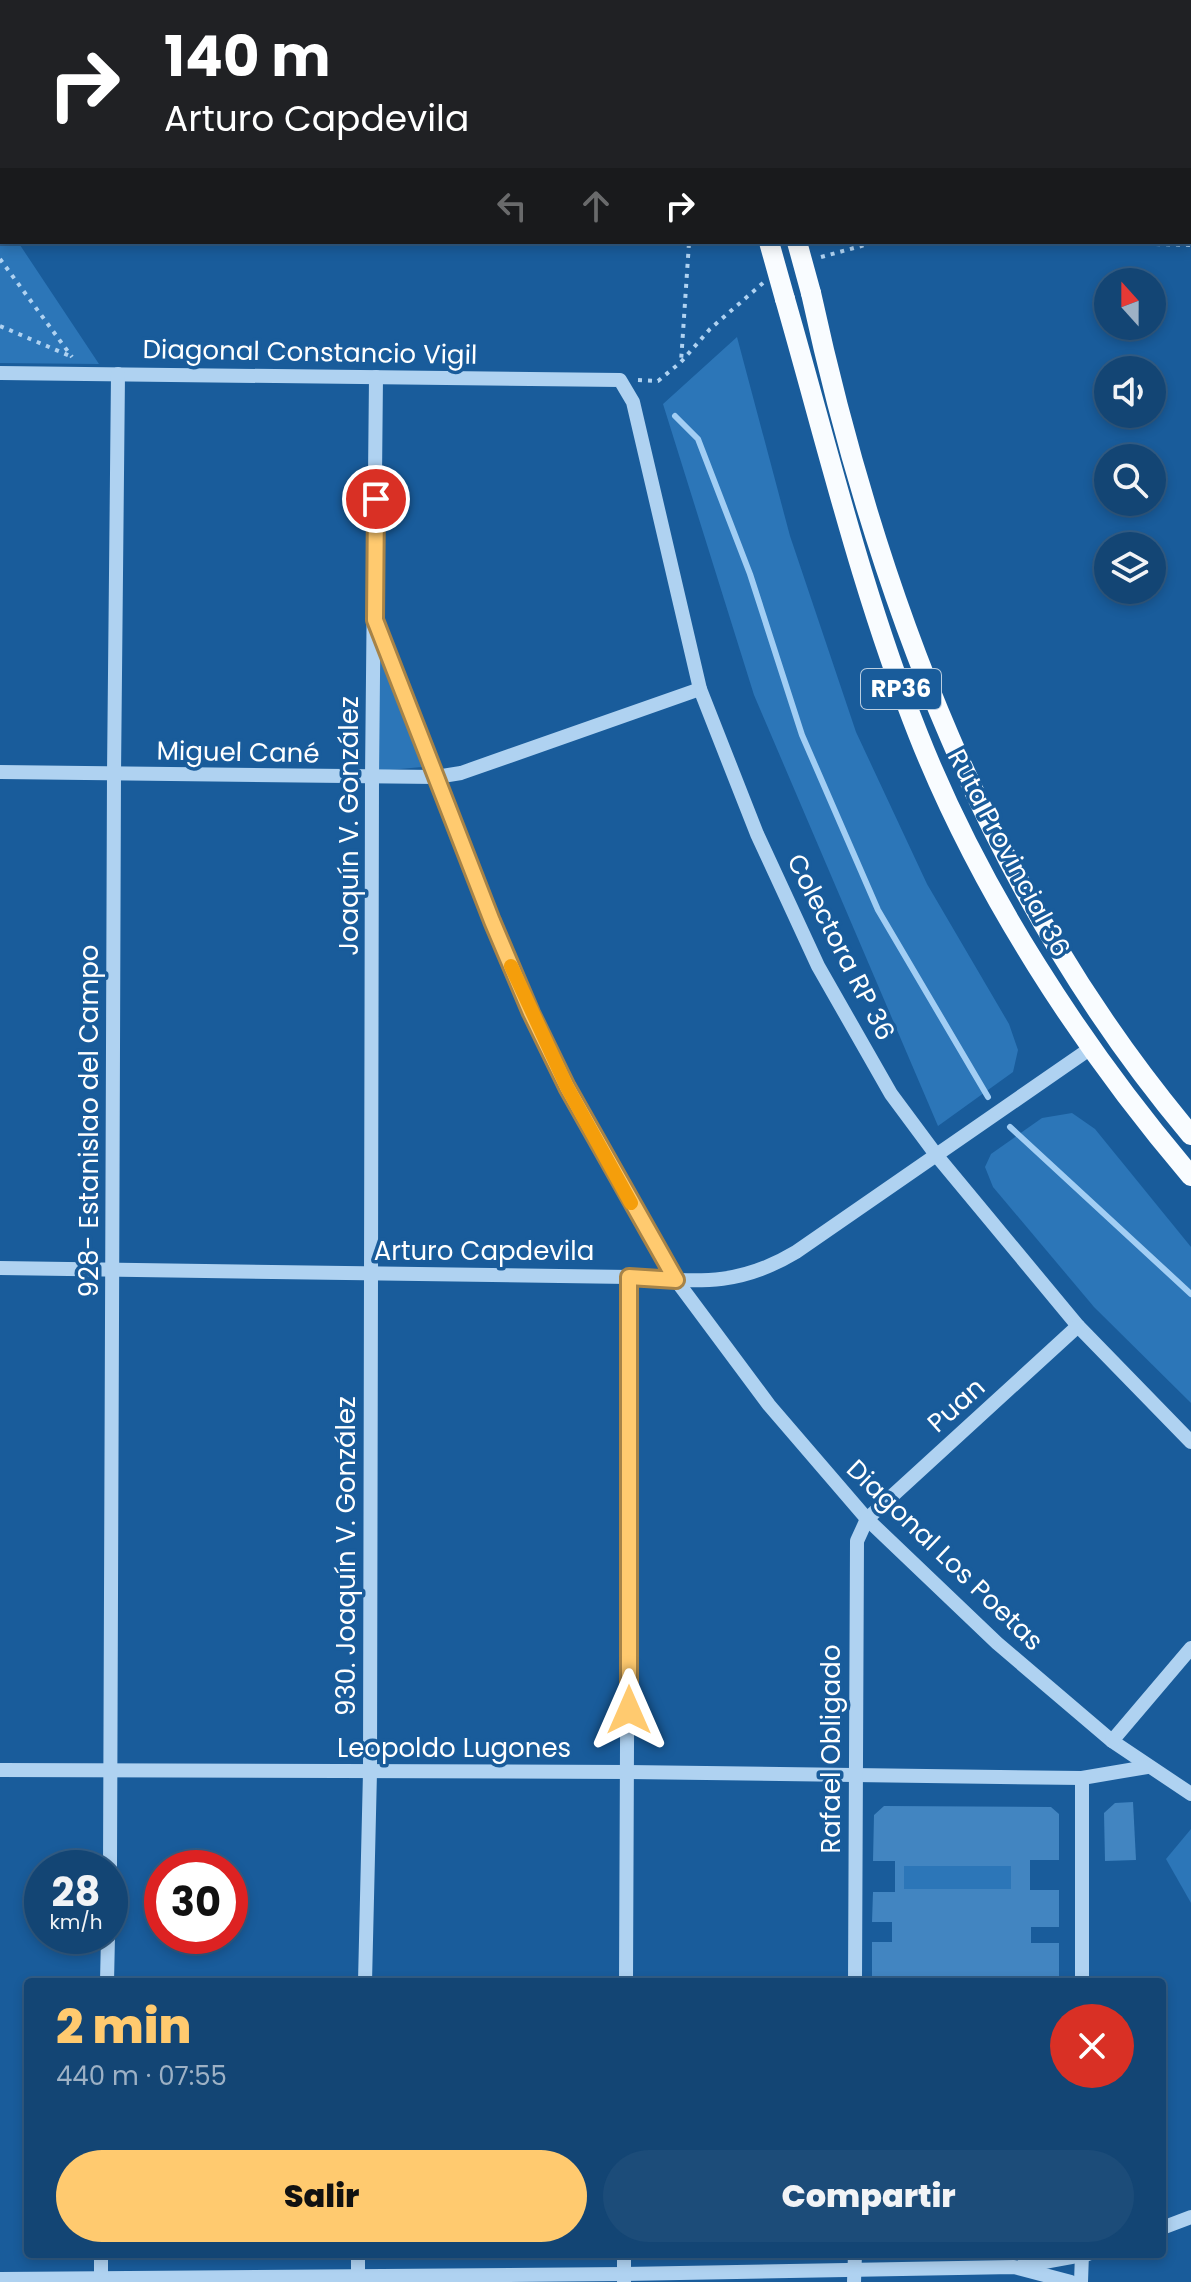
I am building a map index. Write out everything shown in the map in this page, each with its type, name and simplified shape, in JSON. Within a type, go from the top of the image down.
[{"type":"main road","name":"Ruta Provincial 36","points":[[770,244],[863,575],[919,735],[971,848],[1017,929],[1091,1048],[1191,1176]]},
{"type":"main road","name":"Ruta Provincial 36","points":[[798,244],[826,359],[892,587],[926,683],[963,769],[1004,855],[1076,980],[1111,1033],[1191,1135]]},
{"type":"street","name":"Diagonal Constancio Vigil","points":[[0,373],[620,380]]},
{"type":"street","name":"928- Estanislao del Campo","points":[[110,1850],[118,374]]},
{"type":"street","name":"Joaquín V. González","points":[[371,1275],[376,377]]},
{"type":"street","name":"Colectora RP 36","points":[[620,380],[633,402],[700,689],[757,834],[818,966],[891,1094],[937,1156],[1078,1326],[1191,1442]]},
{"type":"street","name":"Diagonal Los Poetas","points":[[375,620],[531,1013],[575,1101],[676,1280],[769,1405],[867,1519],[997,1643],[1112,1741],[1191,1794]]},
{"type":"street","name":"Miguel Cané","points":[[0,772],[436,777],[461,773],[700,689]]},
{"type":"street","name":"Arturo Capdevila","points":[[0,1268],[629,1277],[717,1281],[737,1278],[778,1263],[1091,1048]]},
{"type":"street","name":"930. Joaquín V. González","points":[[365,1978],[370,1772],[371,1275]]},
{"type":"street","points":[[626,1978],[629,1277]]},
{"type":"street","name":"Puan","points":[[867,1519],[1078,1326]]},
{"type":"street","name":"Rafael Obligado","points":[[855,1978],[855,1560],[857,1541],[867,1519]]},
{"type":"street","points":[[1112,1741],[1191,1648]]},
{"type":"street","name":"Leopoldo Lugones","points":[[0,1770],[628,1772],[1082,1778],[1147,1767]]},
{"type":"street","points":[[1082,1778],[1082,1978]]},
{"type":"street","points":[[107,1978],[108,1954]]},
{"type":"street","points":[[1166,2226],[1191,2217]]},
{"type":"street","points":[[101,2258],[101,2281]]},
{"type":"street","points":[[0,2279],[855,2277],[1014,2267],[1066,2258]]},
{"type":"street","points":[[1081,2282],[1084,2258]]},
{"type":"street","points":[[1014,2267],[1071,2282]]},
{"type":"path","points":[[681,362],[689,244]]},
{"type":"path","points":[[818,257],[868,244]]},
{"type":"path","points":[[1153,244],[1191,245]]},
{"type":"path","points":[[0,259],[72,357],[0,326]]},
{"type":"path","points":[[620,380],[658,381],[681,362],[743,298],[773,276]]},
{"type":"shaded area","points":[[0,244],[19,244],[99,364],[0,363]]},
{"type":"shaded area","points":[[737,337],[790,536],[856,732],[927,884],[1009,1024],[1018,1050],[1013,1072],[938,1126],[754,695],[663,404]]},
{"type":"shaded area","points":[[379,641],[422,767],[378,771]]},
{"type":"shaded area","points":[[1072,1113],[1095,1129],[1191,1247],[1191,1403],[1094,1307],[993,1187],[985,1167],[991,1154],[1042,1118]]},
{"type":"shaded area","points":[[1191,1829],[1191,1903],[1166,1859]]},
{"type":"shaded area","points":[[904,1866],[1011,1866],[1011,1889],[904,1889]]},
{"type":"building","points":[[1133,1802],[1136,1860],[1105,1861],[1104,1813],[1115,1803]]},
{"type":"building","points":[[884,1806],[1051,1807],[1059,1814],[1059,1860],[1030,1860],[1030,1890],[1059,1890],[1059,1927],[1031,1927],[1031,1943],[1059,1943],[1059,1978],[872,1978],[872,1942],[892,1942],[892,1922],[872,1922],[873,1892],[895,1892],[895,1861],[873,1861],[874,1815]],"holes":[[[904,1866],[1011,1866],[1011,1889],[904,1889]]]},
{"type":"waterway","points":[[675,416],[698,439],[750,574],[802,735],[878,910],[988,1097]]},
{"type":"waterway","points":[[1010,1127],[1191,1294]]},
{"type":"slow traffic","points":[[511,966],[567,1087],[631,1203]]},
{"type":"route","points":[[376,499],[375,620],[531,1013],[567,1087],[676,1280],[629,1277],[629,1710]]}]
